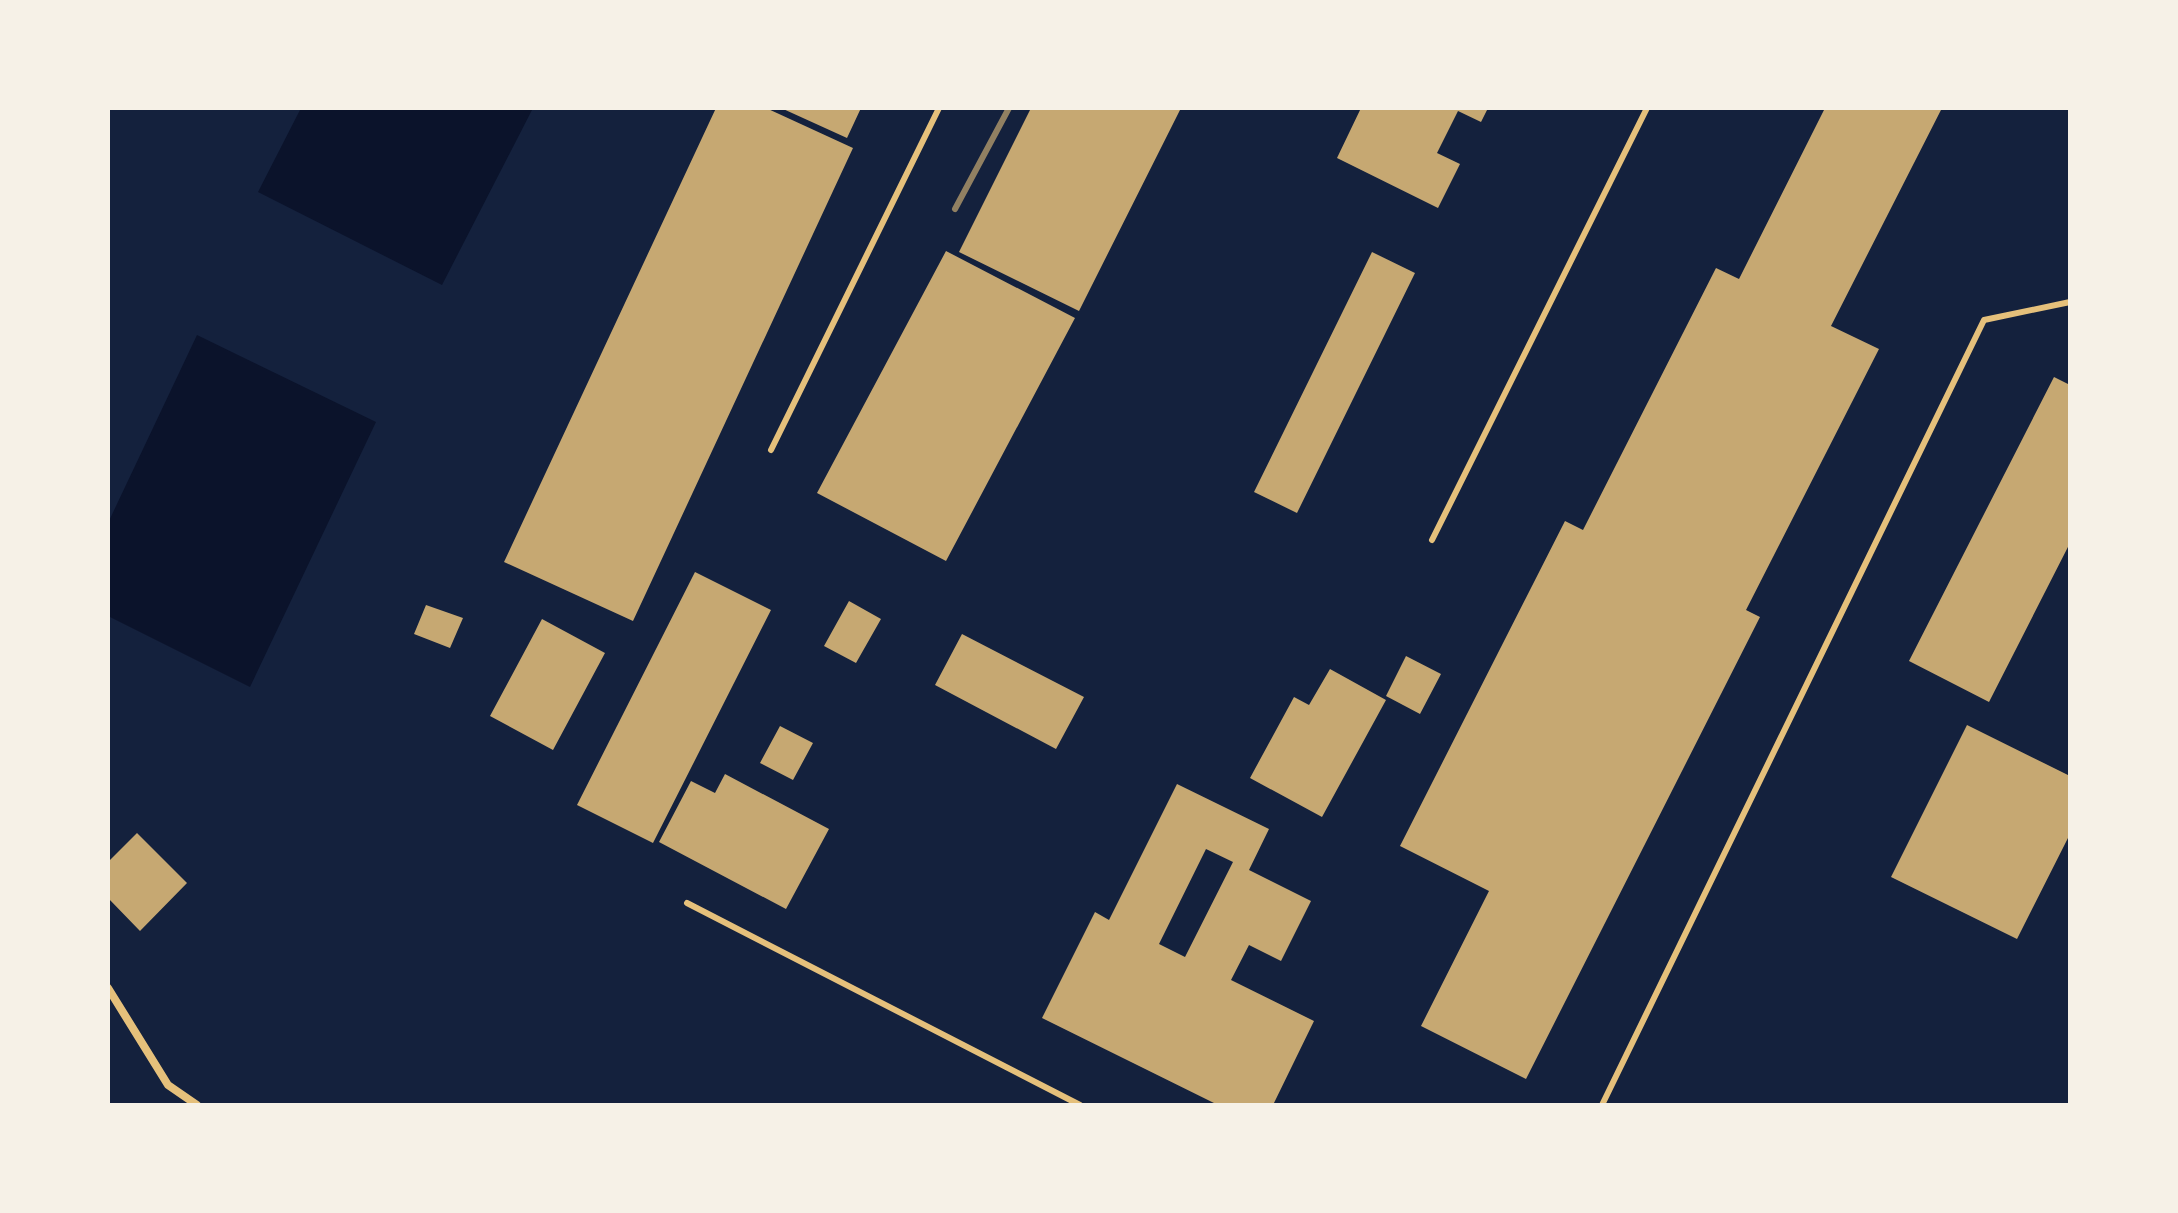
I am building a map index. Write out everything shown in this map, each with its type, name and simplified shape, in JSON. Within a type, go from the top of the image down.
[{"type":"street","points":[[108,988],[168,1085],[197,1105]]},
{"type":"lane","points":[[771,450],[939,108]]},
{"type":"lane","points":[[1432,540],[1647,108]]},
{"type":"lane","points":[[1602,1105],[1984,320],[2070,302]]},
{"type":"lane","points":[[687,903],[1080,1105]]},
{"type":"water","points":[[301,108],[533,108],[442,285],[258,192]]},
{"type":"water","points":[[197,335],[376,422],[250,687],[108,616],[108,523]]},
{"type":"building","points":[[716,108],[766,108],[853,148],[633,621],[504,562]]},
{"type":"building","points":[[781,108],[861,108],[847,138]]},
{"type":"building","points":[[1031,108],[1181,108],[1079,311],[959,252]]},
{"type":"building","points":[[1361,108],[1488,108],[1481,122],[1458,111],[1437,153],[1460,164],[1438,208],[1337,158]]},
{"type":"building","points":[[1825,108],[1942,108],[1831,326],[1879,349],[1746,610],[1760,617],[1526,1079],[1421,1026],[1489,891],[1400,846],[1565,521],[1583,530],[1716,268],[1739,279]]},
{"type":"building","points":[[946,251],[1075,318],[946,561],[817,493]]},
{"type":"building","points":[[1372,252],[1415,273],[1297,513],[1254,492]]},
{"type":"building","points":[[2054,377],[2070,385],[2070,543],[1989,702],[1909,661]]},
{"type":"building","points":[[695,572],[771,610],[653,843],[577,805]]},
{"type":"building","points":[[849,601],[881,619],[856,663],[824,646]]},
{"type":"building","points":[[426,605],[463,618],[450,648],[414,634]]},
{"type":"building","points":[[542,619],[605,653],[553,750],[490,716]]},
{"type":"building","points":[[962,634],[1084,697],[1056,749],[935,685]]},
{"type":"building","points":[[1406,656],[1441,674],[1420,714],[1386,696]]},
{"type":"building","points":[[1330,669],[1386,700],[1322,817],[1250,778],[1294,697],[1309,705]]},
{"type":"building","points":[[1967,725],[2070,776],[2070,834],[2017,939],[1891,877]]},
{"type":"building","points":[[780,726],[813,743],[793,780],[760,763]]},
{"type":"building","points":[[725,774],[829,829],[786,909],[659,842],[691,781],[715,793]]},
{"type":"building","points":[[1177,784],[1269,829],[1249,870],[1311,901],[1281,961],[1249,945],[1231,980],[1314,1021],[1273,1105],[1218,1105],[1042,1018],[1095,912],[1109,920]],"holes":[[[1206,849],[1233,862],[1185,957],[1159,944]]]},
{"type":"building","points":[[137,833],[187,883],[140,931],[108,898],[108,862]]},
{"type":"railway","points":[[955,209],[1009,108]]}]
